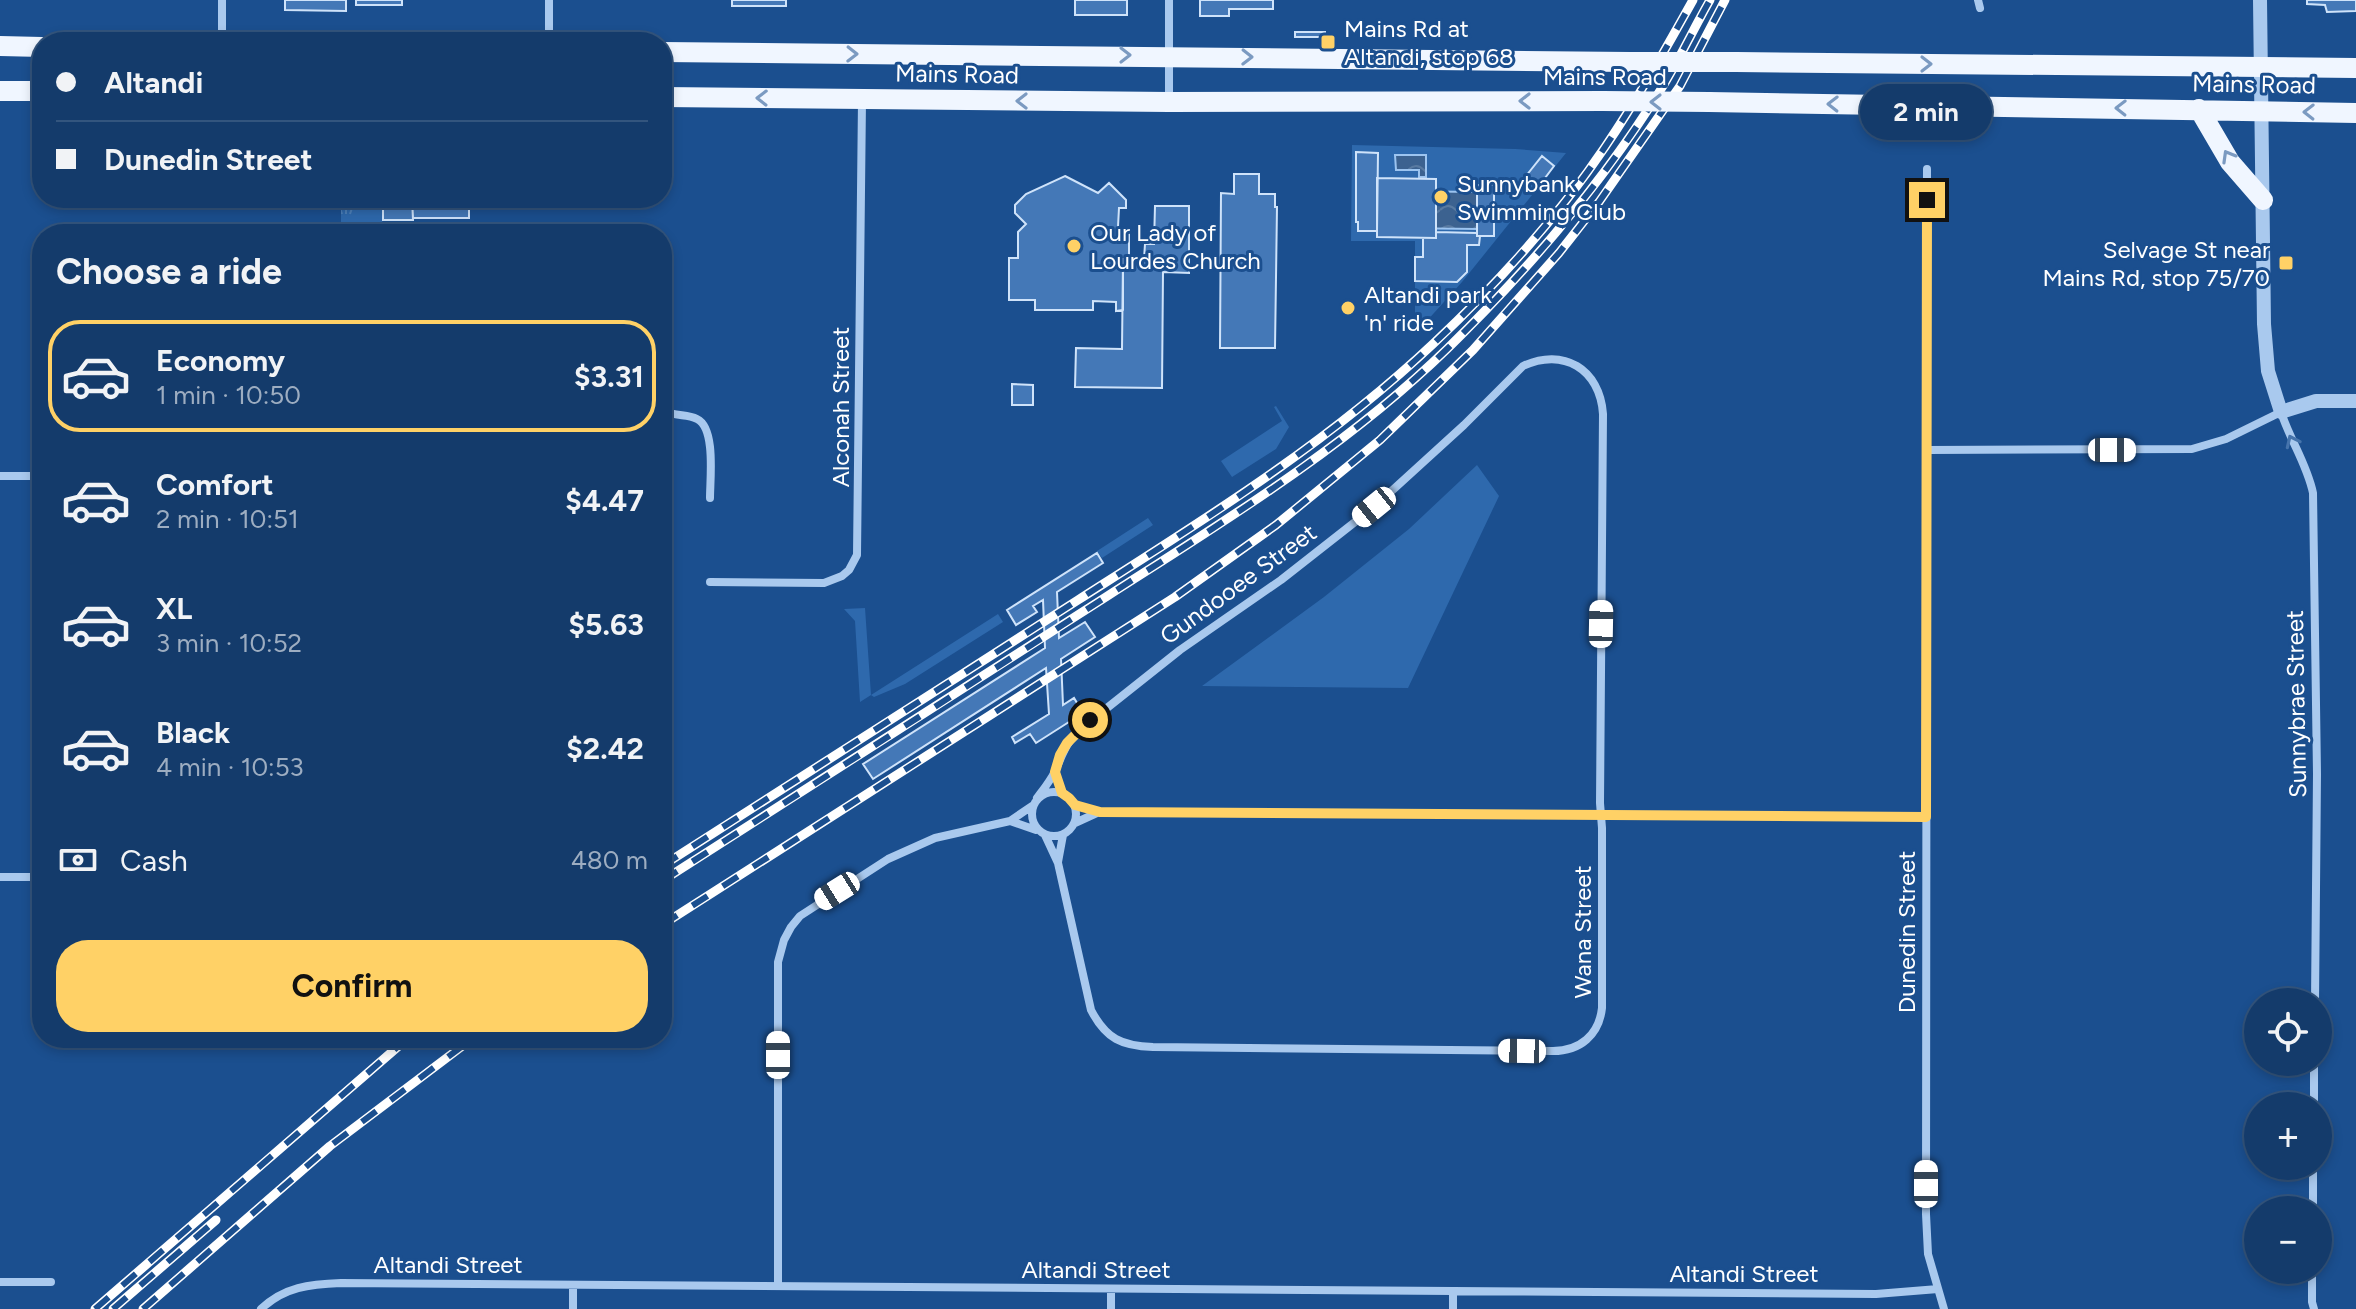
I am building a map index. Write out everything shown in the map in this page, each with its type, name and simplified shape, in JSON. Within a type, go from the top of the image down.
[{"type":"main road","points":[[0,46],[32,47]]},
{"type":"main road","name":"Mains Road","points":[[672,52],[2356,68]]},
{"type":"main road","points":[[0,91],[32,91]]},
{"type":"main road","name":"Mains Road","points":[[672,97],[1169,102],[1709,102],[2356,113]]},
{"type":"main road","points":[[2199,109],[2230,162],[2263,200]]},
{"type":"street","points":[[222,0],[222,32]]},
{"type":"street","points":[[549,0],[549,32]]},
{"type":"street","points":[[1169,0],[1169,102]]},
{"type":"street","points":[[2260,0],[2266,354],[2281,412]]},
{"type":"street","name":"Alconah Street","points":[[710,582],[824,583],[842,576],[857,555],[862,99]]},
{"type":"street","name":"Dunedin Street","points":[[1927,169],[1926,1214],[1928,1254],[1944,1309]]},
{"type":"street","name":"Gundooee Street","points":[[778,1286],[778,962],[791,927],[811,907],[902,851],[935,838],[1010,821],[1035,802],[1055,772],[1067,743],[1084,725],[1180,650],[1328,545],[1464,425],[1514,373],[1533,361],[1568,362]]},
{"type":"street","name":"Wana Street","points":[[1042,833],[1058,863],[1091,1010],[1105,1031],[1124,1044],[1133,1047],[1562,1051],[1587,1040],[1601,1017],[1603,414],[1597,388],[1580,368],[1568,362]]},
{"type":"street","points":[[1927,450],[2192,449],[2226,439],[2281,412],[2316,401],[2356,401]]},
{"type":"street","name":"Sunnybrae Street","points":[[2281,412],[2313,493],[2317,774],[2315,988]]},
{"type":"street","points":[[672,414],[695,418],[704,424],[710,440],[710,498]]},
{"type":"street","points":[[0,476],[32,476]]},
{"type":"street","points":[[1055,772],[1062,793]]},
{"type":"street","points":[[1042,833],[1033,823],[1031,815],[1035,802],[1044,793],[1062,793],[1075,805],[1100,812],[1926,817]]},
{"type":"street","points":[[1075,805],[1075,823]]},
{"type":"street","points":[[1010,821],[1042,833],[1063,835],[1075,823],[1100,812]]},
{"type":"street","name":"Wana Street","points":[[1058,863],[1063,835]]},
{"type":"street","points":[[0,877],[32,877]]},
{"type":"street","points":[[0,1282],[51,1282]]},
{"type":"street","name":"Altandi Street","points":[[261,1309],[289,1290],[313,1284],[1876,1294],[1938,1289]]},
{"type":"street","points":[[2312,1284],[2314,1309]]},
{"type":"street","points":[[573,1285],[573,1309]]},
{"type":"street","points":[[1111,1289],[1111,1309]]},
{"type":"street","points":[[1453,1291],[1453,1309]]},
{"type":"green space","name":"Sunnybank Swimming Club","points":[[1352,145],[1566,153],[1462,282],[1415,334],[1415,241],[1351,241]]},
{"type":"green space","points":[[341,208],[383,208],[382,224],[341,224]]},
{"type":"green space","points":[[1276,406],[1289,427],[1276,449],[1232,477],[1221,461],[1282,421]]},
{"type":"green space","points":[[1477,465],[1499,496],[1408,688],[1202,686],[1324,597],[1409,529]]},
{"type":"green space","points":[[1148,518],[1153,525],[1102,558],[1097,551]]},
{"type":"green space","points":[[865,608],[871,695],[860,702],[855,621],[844,609]]},
{"type":"green space","points":[[998,614],[1003,622],[905,684],[874,697],[871,695]]},
{"type":"water","points":[[1395,155],[1426,155],[1426,177],[1419,177],[1419,170],[1396,170]]},
{"type":"water","points":[[1394,191],[1477,192],[1477,229],[1394,228]]},
{"type":"building","points":[[285,0],[346,0],[346,11],[285,10]]},
{"type":"building","points":[[356,0],[402,0],[402,5],[356,5]]},
{"type":"building","points":[[732,0],[786,0],[786,6],[732,6]]},
{"type":"building","points":[[1075,0],[1127,0],[1127,15],[1075,15]]},
{"type":"building","points":[[1200,0],[1273,0],[1273,9],[1229,9],[1229,16],[1200,16]]},
{"type":"building","points":[[2307,0],[2356,0],[2356,11],[2327,12],[2325,5],[2307,4]]},
{"type":"building","points":[[1295,32],[1325,32],[1325,37],[1295,37]]},
{"type":"building","points":[[1356,152],[1378,153],[1377,231],[1358,231]]},
{"type":"building","points":[[1542,156],[1554,166],[1539,186],[1526,176]]},
{"type":"building","points":[[1234,174],[1259,174],[1259,194],[1275,194],[1275,348],[1220,348],[1221,193],[1234,194]]},
{"type":"building","name":"Our Lady of Lourdes Church","points":[[1065,176],[1098,193],[1109,183],[1126,200],[1126,208],[1119,208],[1118,227],[1129,233],[1129,259],[1123,259],[1123,310],[1116,311],[1116,302],[1093,301],[1093,310],[1035,310],[1035,300],[1009,300],[1009,258],[1018,258],[1018,232],[1026,224],[1015,213],[1015,205],[1026,194]]},
{"type":"building","points":[[1377,178],[1436,179],[1436,238],[1377,237]]},
{"type":"building","points":[[1477,185],[1494,185],[1494,236],[1477,236]]},
{"type":"building","points":[[1155,206],[1189,206],[1189,273],[1163,272],[1162,388],[1075,387],[1076,348],[1122,349],[1123,259],[1144,259],[1145,244],[1154,244]]},
{"type":"building","points":[[383,208],[412,208],[413,220],[383,220]]},
{"type":"building","points":[[412,208],[469,208],[469,218],[413,218]]},
{"type":"building","points":[[1436,232],[1477,233],[1480,236],[1479,245],[1467,245],[1467,272],[1457,282],[1415,281],[1415,257],[1423,257],[1423,238],[1436,238]]},
{"type":"building","points":[[1012,384],[1033,385],[1033,405],[1012,405]]},
{"type":"building","points":[[1097,553],[1103,563],[1057,592],[1059,638],[1085,622],[1095,637],[1061,659],[1063,705],[1074,698],[1083,713],[1036,743],[1030,734],[1015,743],[1012,737],[1049,714],[1046,668],[873,779],[863,764],[1045,648],[1043,600],[1033,606],[1037,612],[1016,625],[1007,610]]},
{"type":"railway","points":[[672,860],[1217,511],[1307,448],[1393,380],[1480,298],[1567,199],[1628,111],[1693,0]]},
{"type":"railway","points":[[672,875],[1241,510],[1327,450],[1408,385],[1506,288],[1590,191],[1663,86],[1710,0]]},
{"type":"railway","points":[[672,919],[1175,597],[1276,525],[1380,440],[1473,350],[1559,253],[1599,202],[1680,86],[1725,0]]},
{"type":"railway","points":[[95,1309],[396,1048]]},
{"type":"railway","points":[[143,1309],[330,1146],[460,1048]]},
{"type":"railway","points":[[113,1309],[216,1220]]},
{"type":"place","name":"Mains Rd at Altandi, stop 68","points":[[1328,42]]},
{"type":"place","name":"Sunnybank Swimming Club","points":[[1441,197]]},
{"type":"place","name":"Our Lady of Lourdes Church","points":[[1074,246]]},
{"type":"place","name":"Selvage St near Mains Rd, stop 75/70","points":[[2286,263]]},
{"type":"place","name":"Altandi park 'n' ride","points":[[1348,308]]},
{"type":"route","points":[[1090,720],[1067,743],[1055,772],[1062,793],[1075,805],[1100,812],[1926,817],[1927,200]]}]
